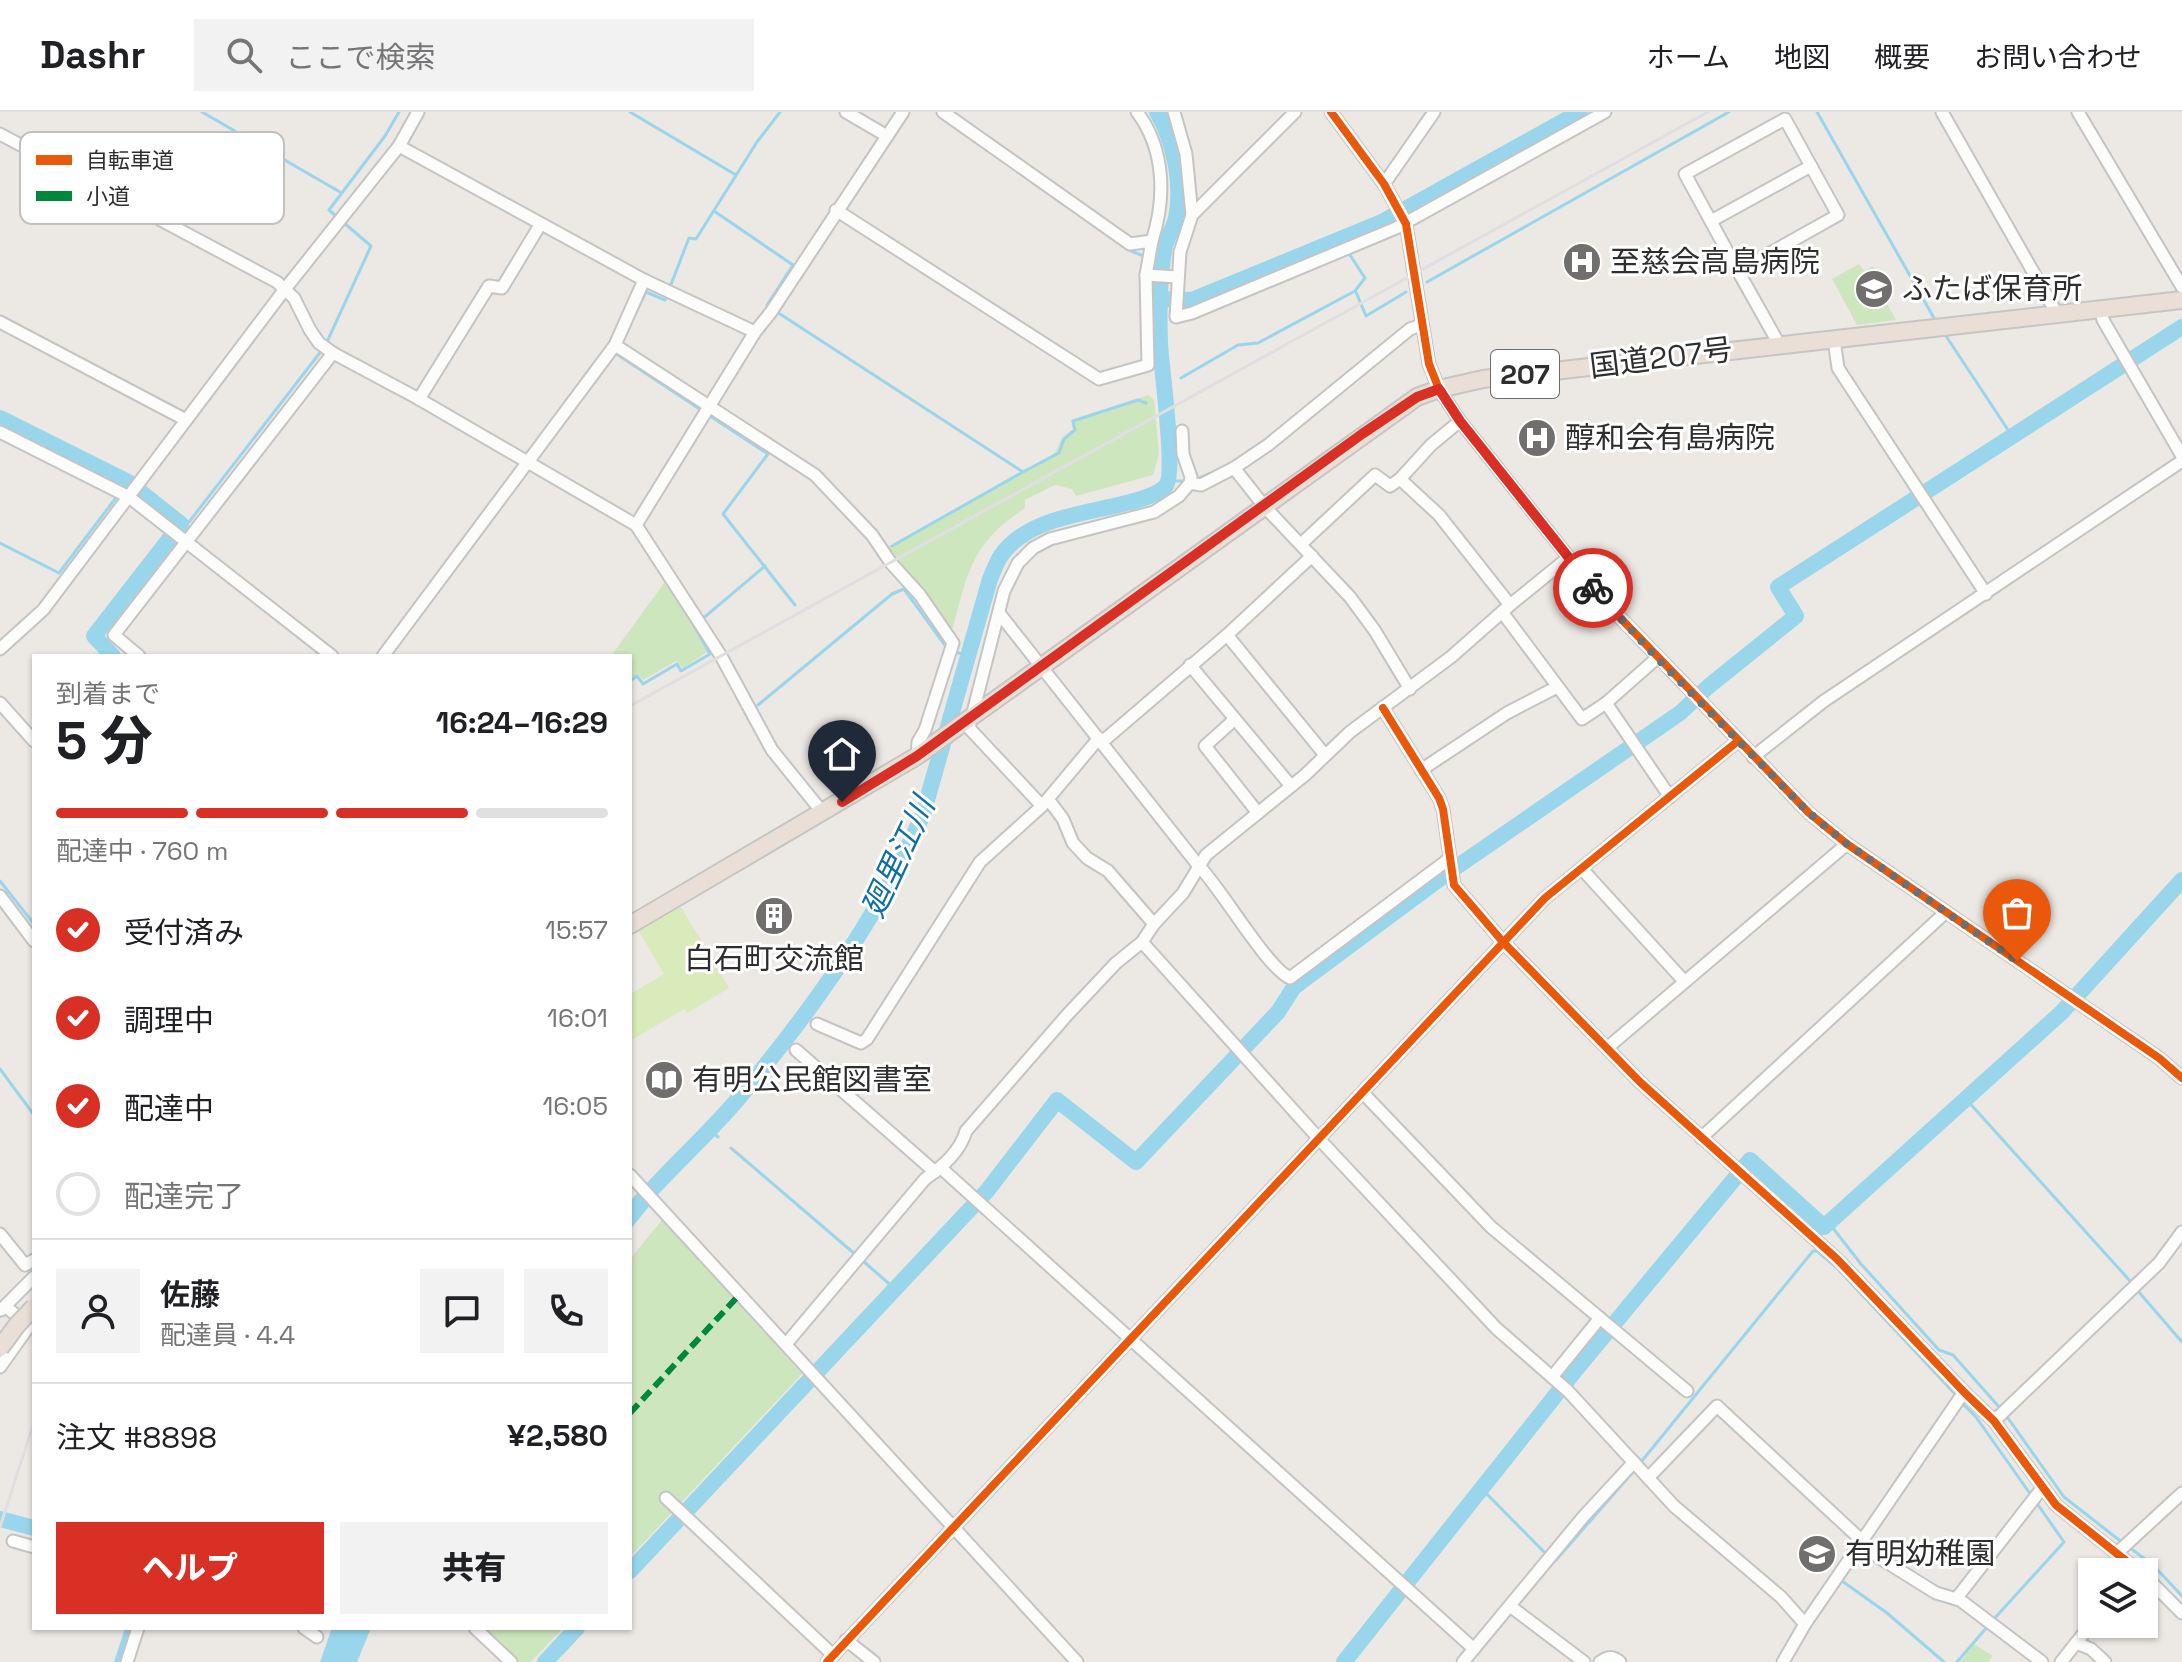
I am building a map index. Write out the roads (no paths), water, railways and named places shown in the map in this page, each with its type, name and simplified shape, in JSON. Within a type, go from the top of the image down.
[{"type":"highway","name":"国道207号","points":[[632,924],[917,756],[1417,397],[1483,379],[2182,300]]},
{"type":"highway","points":[[0,1348],[32,1309]]},
{"type":"street","points":[[0,649],[43,610],[123,494],[143,479],[285,289],[399,146],[418,112]]},
{"type":"street","points":[[846,112],[887,136]]},
{"type":"street","points":[[636,525],[755,332],[903,112]]},
{"type":"street","points":[[943,112],[1130,244],[1152,241]]},
{"type":"street","points":[[836,210],[1099,379],[1148,365],[1146,275],[1161,214],[1163,191],[1155,147],[1146,124],[1137,112]]},
{"type":"street","points":[[1174,112],[1186,154],[1192,215],[1180,252],[1176,317],[1406,224],[1605,112]]},
{"type":"street","points":[[1192,215],[1295,112]]},
{"type":"street","points":[[1331,112],[1384,184],[1406,224],[1419,294],[1421,325],[1429,364],[1439,389],[1460,421],[1568,558],[1657,658],[1809,813],[1847,844],[2159,1058],[2182,1078]]},
{"type":"street","points":[[1384,184],[1434,112]]},
{"type":"street","points":[[1942,112],[2056,312]]},
{"type":"street","points":[[2078,112],[2182,287]]},
{"type":"street","points":[[1738,271],[1838,215],[1785,119],[1685,174],[1738,271],[1779,344]]},
{"type":"street","points":[[0,134],[20,145]]},
{"type":"street","points":[[399,146],[644,280],[755,332]]},
{"type":"street","points":[[1711,221],[1811,166]]},
{"type":"street","points":[[168,224],[277,282],[294,298],[310,330],[327,349],[636,525],[721,656],[772,750],[823,813]]},
{"type":"street","points":[[419,399],[489,286],[502,288],[540,225]]},
{"type":"street","points":[[1146,275],[1177,277]]},
{"type":"street","points":[[385,654],[618,347],[644,280]]},
{"type":"street","points":[[1753,757],[1824,701],[2182,459],[2103,320],[2100,308]]},
{"type":"street","points":[[0,322],[186,420]]},
{"type":"street","points":[[1182,431],[1183,454],[1191,480],[1201,485],[1268,445],[1410,329],[1421,325]]},
{"type":"street","points":[[1834,340],[1838,368],[1986,594]]},
{"type":"street","points":[[618,347],[707,411],[821,481],[920,595],[953,643],[925,730],[918,742],[917,756]]},
{"type":"street","points":[[137,654],[114,635],[187,541],[327,349]]},
{"type":"street","points":[[1301,544],[1375,475],[1390,486],[1460,421]]},
{"type":"street","points":[[0,432],[123,494],[329,654]]},
{"type":"street","points":[[1234,468],[1264,506],[1350,597],[1410,689]]},
{"type":"street","points":[[1400,479],[1439,515],[1582,719],[1606,703],[1657,658]]},
{"type":"street","points":[[1154,924],[1108,871],[1087,858],[1073,843],[1063,819],[969,728],[1012,571],[1033,548],[1050,539],[1154,512],[1179,496],[1191,480]]},
{"type":"street","points":[[817,1024],[861,1043],[867,1039],[990,850],[1045,802],[1100,740],[1227,635],[1312,556]]},
{"type":"street","points":[[786,1344],[925,1179],[938,1170],[963,1143],[966,1131],[1068,1014],[1116,963],[1142,942],[1183,893],[1206,855],[1291,786],[1350,732],[1410,689],[1568,558]]},
{"type":"street","points":[[999,613],[1198,865],[1214,881],[1284,975],[1290,978],[1450,867]]},
{"type":"street","points":[[1227,635],[1325,755]]},
{"type":"street","points":[[1190,665],[1291,786]]},
{"type":"street","points":[[1421,770],[1507,713],[1557,687]]},
{"type":"street","points":[[0,703],[32,739]]},
{"type":"street","points":[[1606,703],[1670,797]]},
{"type":"street","points":[[1383,708],[1443,809],[1454,885],[1503,942],[1701,1138],[1824,1246],[1964,1392],[2000,1415],[2043,1487],[2069,1518],[2123,1547],[2129,1558]]},
{"type":"street","points":[[1235,719],[1205,746],[1258,813]]},
{"type":"street","points":[[666,1498],[830,1658],[1545,898],[1738,741]]},
{"type":"street","points":[[1607,1048],[1683,980],[1847,844]]},
{"type":"street","points":[[1582,869],[1683,980]]},
{"type":"street","points":[[0,896],[32,938]]},
{"type":"street","points":[[1701,1138],[1946,912]]},
{"type":"street","points":[[1142,942],[1320,1140],[1496,1328],[1568,1391],[1674,1506],[1781,1597],[1805,1624]]},
{"type":"street","points":[[796,1050],[977,1201],[1474,1649]]},
{"type":"street","points":[[1363,1093],[1491,1227],[1687,1391]]},
{"type":"street","points":[[633,1177],[1077,1662]]},
{"type":"street","points":[[2000,1415],[2159,1263],[2182,1232]]},
{"type":"street","points":[[0,1234],[25,1265],[32,1261]]},
{"type":"street","points":[[0,1367],[27,1329],[27,1324],[3,1309],[32,1279]]},
{"type":"street","points":[[1554,1379],[1607,1324]]},
{"type":"street","points":[[1783,1662],[1805,1624],[1964,1392]]},
{"type":"street","points":[[1648,1478],[1717,1406],[1857,1536],[1859,1545],[1936,1593],[1956,1599],[2042,1662]]},
{"type":"street","points":[[1463,1662],[1584,1516],[1634,1462]]},
{"type":"street","points":[[1956,1599],[2043,1487]]},
{"type":"street","points":[[2123,1547],[2182,1493]]},
{"type":"street","points":[[13,1541],[32,1546]]},
{"type":"street","points":[[2158,1591],[2182,1613]]},
{"type":"street","points":[[1510,1606],[1584,1662]]},
{"type":"street","points":[[127,1662],[137,1630]]},
{"type":"street","points":[[307,1630],[317,1637]]},
{"type":"street","points":[[477,1630],[511,1662]]},
{"type":"street","points":[[2061,1662],[2080,1638]]},
{"type":"street","points":[[846,1640],[874,1662]]},
{"type":"street","points":[[2076,1643],[2091,1649],[2105,1662]]},
{"type":"street","points":[[1600,1662],[1607,1657],[1615,1657],[1620,1662]]},
{"type":"water","points":[[638,1193],[650,1205],[632,1228],[632,1200]]},
{"type":"water","points":[[124,1630],[134,1630],[123,1662],[114,1662]]},
{"type":"water","points":[[331,1630],[370,1630],[357,1662],[320,1662]]},
{"type":"waterway","points":[[202,112],[236,132]]},
{"type":"waterway","points":[[337,217],[329,210],[385,136],[399,112]]},
{"type":"waterway","points":[[630,112],[736,175]]},
{"type":"waterway","points":[[670,287],[689,238],[696,239],[757,142],[780,112]]},
{"type":"waterway","name":"廻里江川","points":[[632,1212],[725,1114],[765,1066],[841,963],[885,890],[923,814],[990,579],[1000,557],[1011,544],[1040,526],[1141,499],[1165,487],[1169,442],[1160,343],[1160,294],[1165,246],[1176,218],[1178,178],[1172,150],[1157,112]]},
{"type":"waterway","points":[[1161,299],[1192,300],[1382,222],[1580,112]]},
{"type":"waterway","points":[[1427,282],[1729,112]]},
{"type":"waterway","points":[[1817,112],[1934,318]]},
{"type":"waterway","points":[[284,160],[340,192]]},
{"type":"waterway","points":[[1002,160],[1141,255]]},
{"type":"waterway","points":[[714,211],[793,265],[767,305],[771,307]]},
{"type":"waterway","points":[[326,344],[371,246],[343,222]]},
{"type":"waterway","points":[[1181,378],[1238,345],[1258,343],[1355,291],[1365,278],[1348,252]]},
{"type":"waterway","points":[[1156,260],[1164,259]]},
{"type":"waterway","points":[[635,314],[646,292],[665,300],[668,294]]},
{"type":"waterway","points":[[1356,292],[1366,316],[1406,292]]},
{"type":"waterway","points":[[777,312],[1023,472],[1059,453],[1064,439],[1075,430],[1073,421],[1138,400],[1146,403]]},
{"type":"waterway","points":[[632,1569],[987,1191],[1057,1100],[1136,1162],[1278,1012],[1294,987],[1442,877],[1680,713],[1796,616],[1778,587],[2182,327]]},
{"type":"waterway","points":[[1946,336],[2012,436]]},
{"type":"waterway","points":[[181,524],[189,522],[322,350]]},
{"type":"waterway","points":[[615,353],[701,410]]},
{"type":"waterway","points":[[707,414],[768,454],[723,514],[795,605]]},
{"type":"waterway","points":[[0,418],[128,482],[181,524],[94,636],[111,654]]},
{"type":"waterway","points":[[1197,479],[1216,471]]},
{"type":"waterway","points":[[892,546],[1023,472]]},
{"type":"waterway","points":[[1169,481],[1186,481]]},
{"type":"waterway","points":[[123,489],[128,482]]},
{"type":"waterway","points":[[0,543],[59,573],[118,495]]},
{"type":"waterway","points":[[632,680],[637,676],[643,684],[677,664],[681,671],[710,654],[694,626],[765,566]]},
{"type":"waterway","points":[[758,705],[892,594],[904,589],[947,648]]},
{"type":"waterway","points":[[954,651],[968,657]]},
{"type":"waterway","points":[[1344,1662],[1574,1372],[1750,1160],[1824,1227],[2062,1012],[2182,880]]},
{"type":"waterway","points":[[0,881],[32,921]]},
{"type":"waterway","points":[[0,1069],[32,1112]]},
{"type":"waterway","points":[[1966,1099],[2131,1282]]},
{"type":"waterway","points":[[710,1130],[718,1137]]},
{"type":"waterway","points":[[731,1148],[856,1255]]},
{"type":"waterway","points":[[1829,1223],[1861,1264],[1939,1350],[1953,1355],[2000,1408]]},
{"type":"waterway","points":[[1822,1234],[1824,1227]]},
{"type":"waterway","points":[[1641,1462],[1813,1251],[1836,1267],[1955,1394]]},
{"type":"waterway","points":[[862,1260],[895,1289]]},
{"type":"waterway","points":[[2138,1291],[2182,1342]]},
{"type":"waterway","points":[[1963,1404],[1976,1417],[2031,1495]]},
{"type":"waterway","points":[[2005,1414],[2064,1497],[2123,1543]]},
{"type":"waterway","points":[[1556,1560],[1633,1472]]},
{"type":"waterway","points":[[1482,1489],[1546,1554]]},
{"type":"waterway","points":[[1993,1620],[2064,1542],[2036,1502]]},
{"type":"waterway","points":[[0,1519],[32,1527]]},
{"type":"waterway","points":[[2129,1547],[2154,1566],[2182,1596]]},
{"type":"waterway","points":[[1842,1581],[1887,1613],[1944,1662]]},
{"type":"waterway","points":[[1957,1662],[1988,1626]]},
{"type":"waterway","points":[[545,1662],[575,1630]]},
{"type":"railway","points":[[632,705],[1708,112]]},
{"type":"railway","points":[[0,1527],[32,1428]]},
{"type":"place","name":"至慈会高島病院","points":[[1582,262]]},
{"type":"place","name":"ふたば保育所","points":[[1874,289]]},
{"type":"place","name":"醇和会有島病院","points":[[1537,438]]},
{"type":"place","name":"白石町交流館","points":[[774,916]]},
{"type":"place","name":"有明公民館図書室","points":[[664,1080]]},
{"type":"place","name":"有明幼稚園","points":[[1817,1554]]}]
